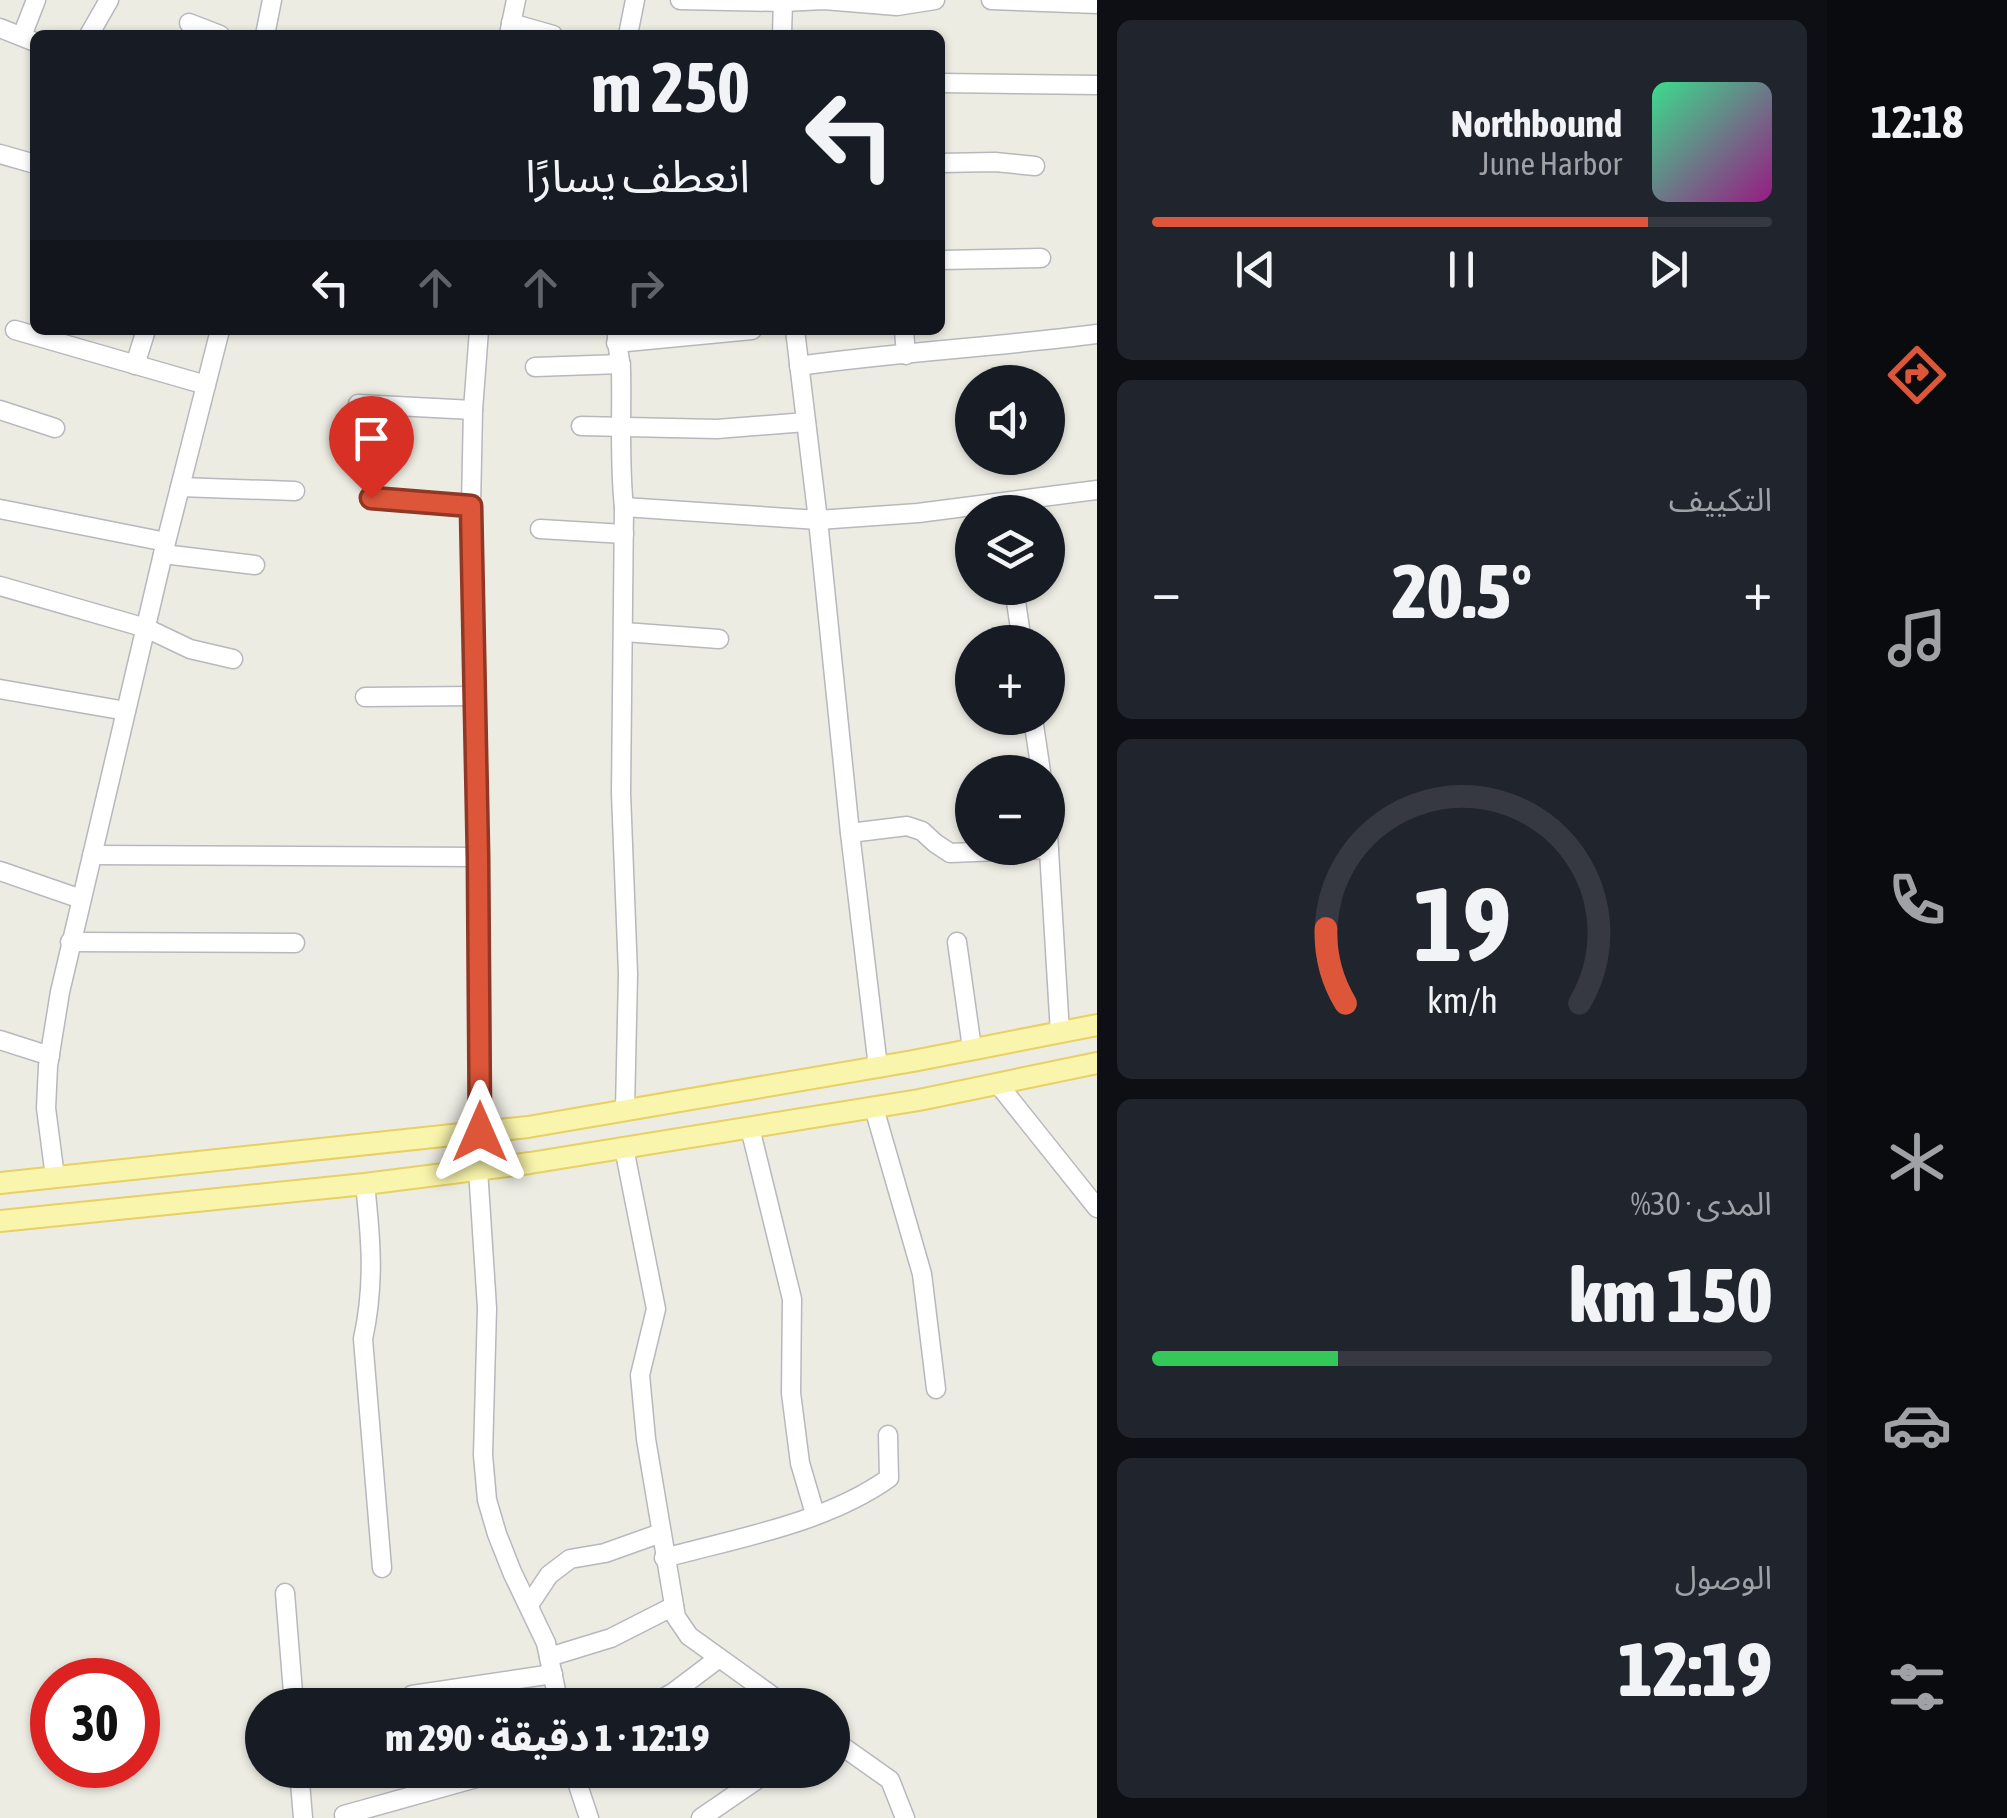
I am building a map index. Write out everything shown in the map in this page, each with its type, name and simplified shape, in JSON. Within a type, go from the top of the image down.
[{"type":"main road","points":[[0,1183],[528,1127],[1093,1026],[1096,1065],[874,1108],[365,1184],[0,1221]]},
{"type":"street","points":[[0,28],[28,39],[36,0]]},
{"type":"street","points":[[92,30],[109,0]]},
{"type":"street","points":[[266,30],[272,0]]},
{"type":"street","points":[[510,29],[516,0]]},
{"type":"street","points":[[629,30],[636,0]]},
{"type":"street","points":[[680,0],[824,0],[897,6],[935,0]]},
{"type":"street","points":[[991,0],[1097,4]]},
{"type":"street","points":[[782,30],[783,1]]},
{"type":"street","points":[[189,23],[207,30]]},
{"type":"street","points":[[945,83],[1097,85]]},
{"type":"street","points":[[0,154],[30,163]]},
{"type":"street","points":[[945,163],[1034,166]]},
{"type":"street","points":[[945,260],[1041,258]]},
{"type":"street","points":[[15,330],[30,334]]},
{"type":"street","points":[[799,366],[1097,334]]},
{"type":"street","points":[[32,335],[206,384]]},
{"type":"street","points":[[135,366],[144,335]]},
{"type":"street","points":[[55,1177],[46,1108],[50,1056],[70,942],[219,335]]},
{"type":"street","points":[[479,335],[471,506],[480,1132]]},
{"type":"street","points":[[796,335],[878,1067]]},
{"type":"street","points":[[904,335],[906,354]]},
{"type":"street","points":[[616,336],[621,364],[624,508],[621,793],[628,974],[625,1110]]},
{"type":"street","points":[[535,368],[621,364]]},
{"type":"street","points":[[358,404],[474,410]]},
{"type":"street","points":[[0,410],[55,428]]},
{"type":"street","points":[[582,426],[717,428],[806,422]]},
{"type":"street","points":[[180,487],[295,491]]},
{"type":"street","points":[[1065,496],[1097,490]]},
{"type":"street","points":[[371,498],[471,506]]},
{"type":"street","points":[[0,508],[164,548],[255,564]]},
{"type":"street","points":[[624,508],[818,520],[955,511]]},
{"type":"street","points":[[540,529],[624,534]]},
{"type":"street","points":[[0,586],[146,628],[190,649],[233,659]]},
{"type":"street","points":[[624,632],[719,639]]},
{"type":"street","points":[[0,689],[126,711]]},
{"type":"street","points":[[365,697],[475,696]]},
{"type":"street","points":[[850,833],[907,826],[955,851]]},
{"type":"street","points":[[92,855],[478,857]]},
{"type":"street","points":[[1050,865],[1060,1033]]},
{"type":"street","points":[[0,870],[82,900]]},
{"type":"street","points":[[70,942],[294,943]]},
{"type":"street","points":[[958,942],[972,1048]]},
{"type":"street","points":[[0,1040],[50,1056]]},
{"type":"street","points":[[998,1084],[1097,1208]]},
{"type":"street","points":[[874,1108],[922,1274],[936,1388]]},
{"type":"street","points":[[750,1128],[792,1299],[791,1394],[800,1463],[815,1514]]},
{"type":"street","points":[[624,1148],[656,1309],[640,1375],[646,1439],[676,1617],[689,1636],[761,1688]]},
{"type":"street","points":[[478,1169],[487,1308],[483,1455],[487,1500],[512,1572],[546,1643],[556,1688]]},
{"type":"street","points":[[365,1184],[372,1247],[370,1305],[363,1339],[382,1568]]},
{"type":"street","points":[[664,1558],[800,1522],[867,1493],[888,1478],[888,1436]]},
{"type":"street","points":[[529,1604],[548,1575],[570,1560],[605,1553],[661,1533]]},
{"type":"street","points":[[285,1593],[293,1688]]},
{"type":"street","points":[[446,1688],[551,1666],[674,1606]]},
{"type":"street","points":[[679,1688],[719,1658]]},
{"type":"street","points":[[850,1752],[890,1780],[904,1818]]},
{"type":"street","points":[[300,1788],[303,1818]]},
{"type":"street","points":[[344,1815],[441,1788]]},
{"type":"street","points":[[579,1788],[588,1818]]},
{"type":"street","points":[[701,1818],[745,1788]]},
{"type":"route","points":[[371,498],[471,506],[480,1132]]}]
